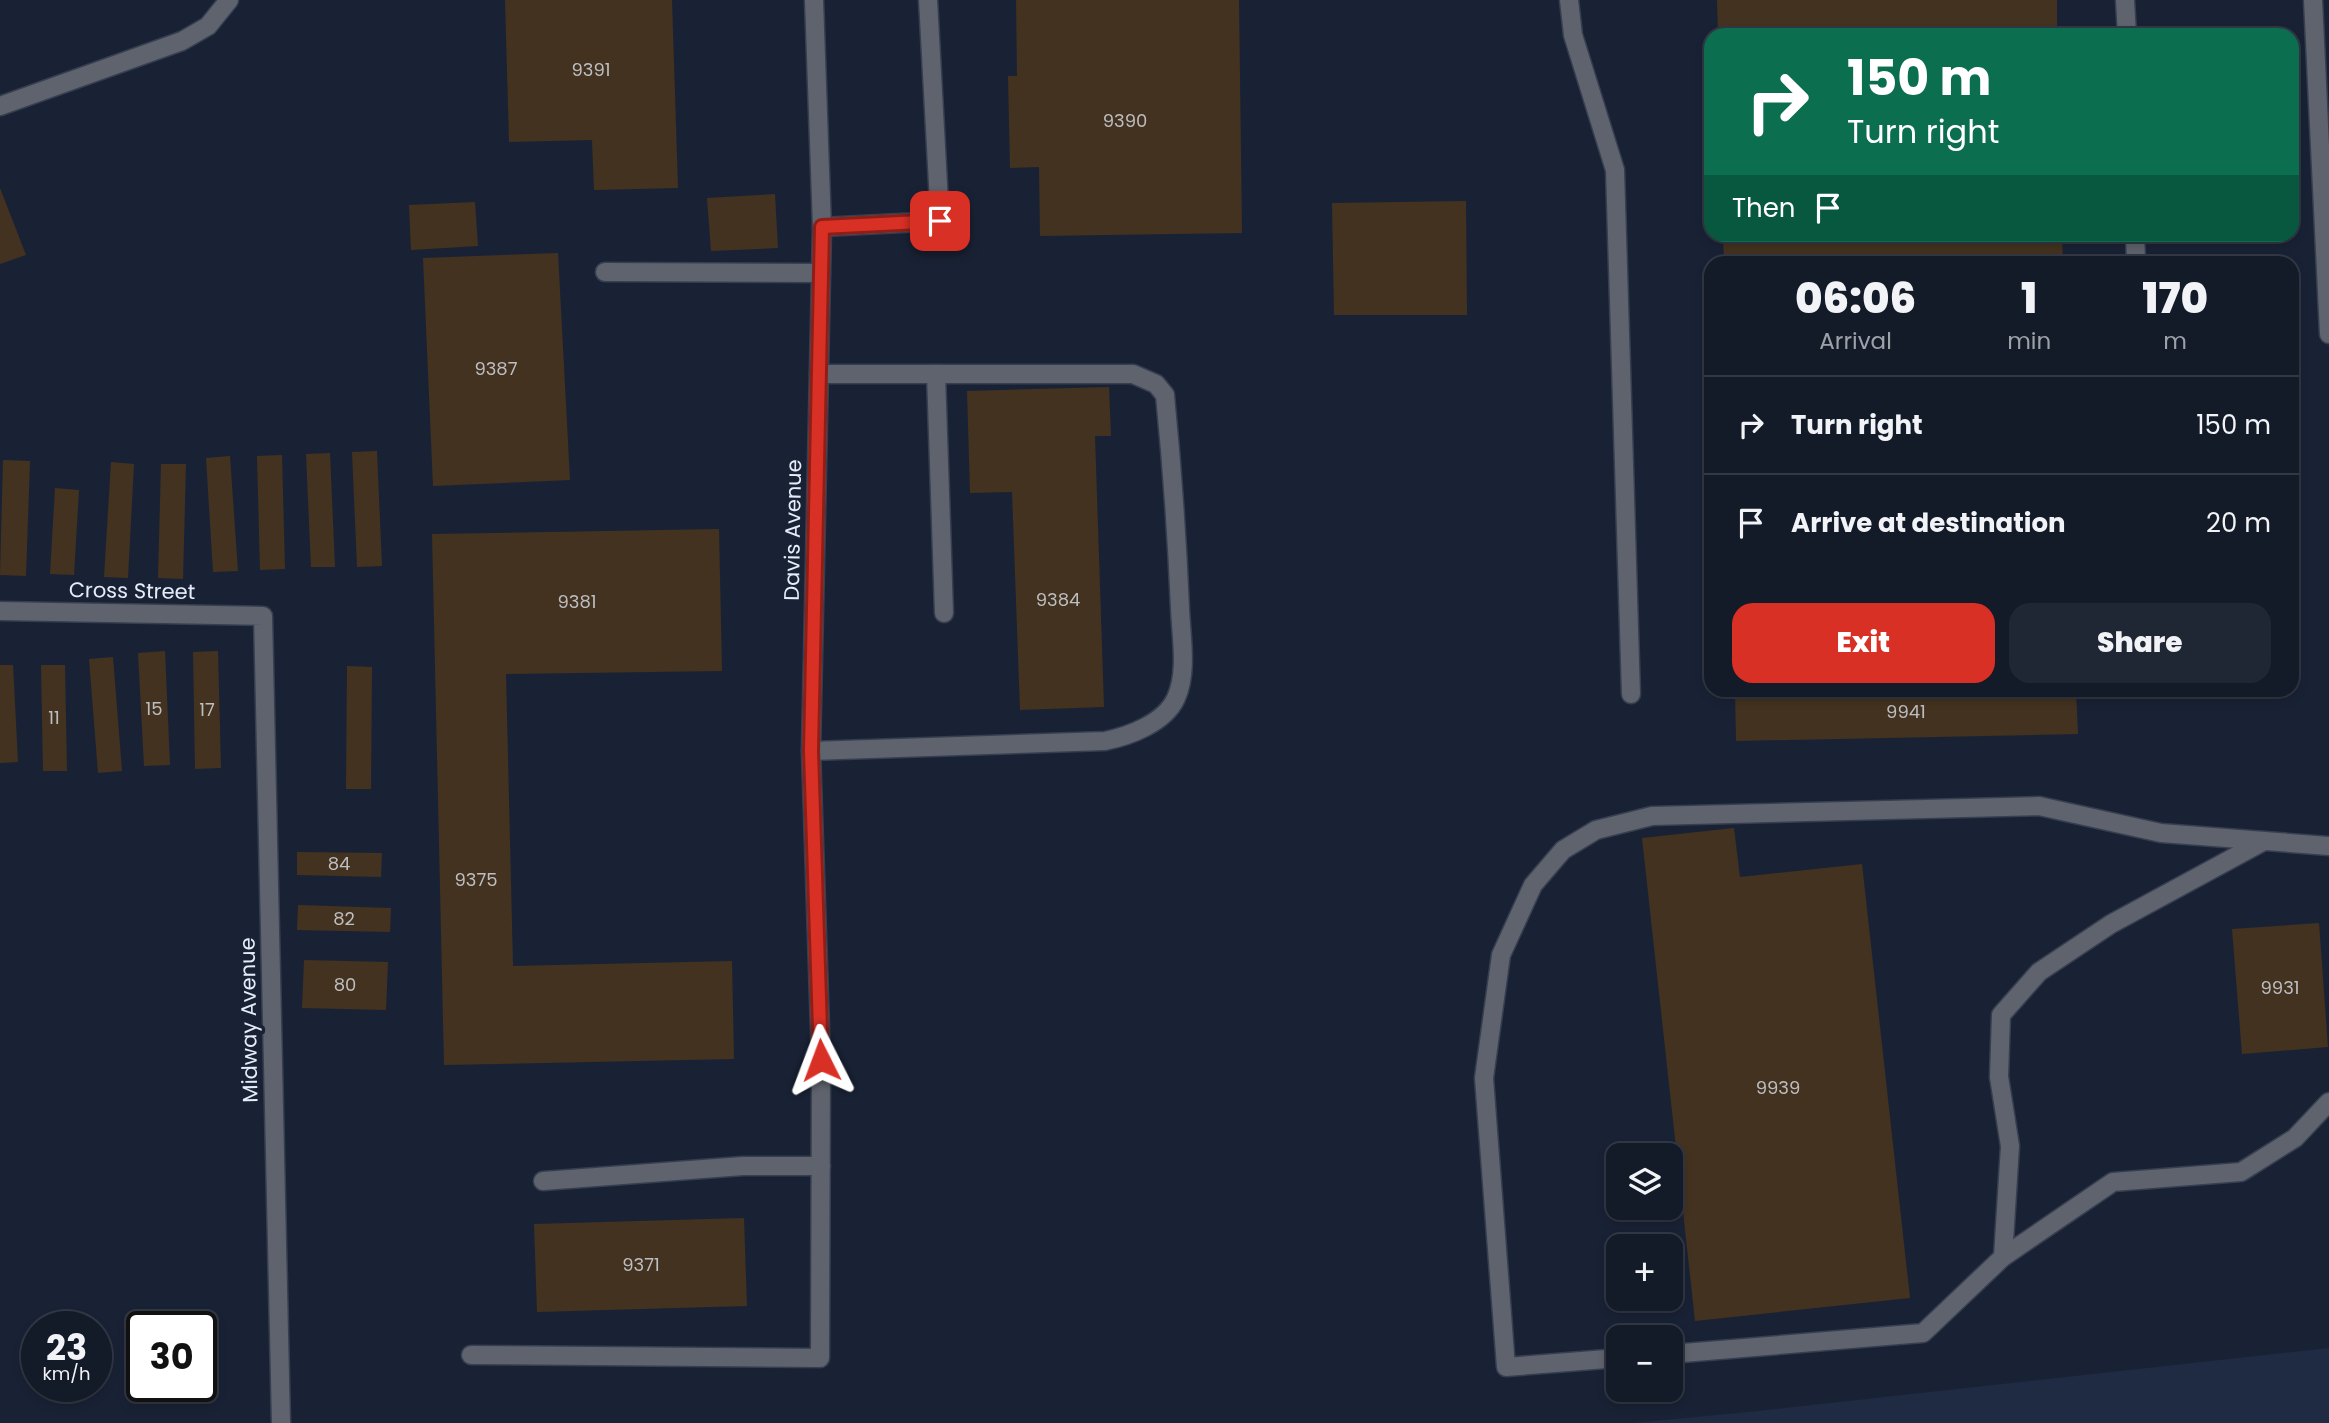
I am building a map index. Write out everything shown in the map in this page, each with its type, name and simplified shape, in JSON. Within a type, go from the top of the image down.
[{"type":"street","points":[[0,106],[182,41],[208,26],[229,0]]},
{"type":"street","name":"Davis Avenue","points":[[471,1355],[820,1358],[821,1060],[811,751],[822,227],[814,0]]},
{"type":"street","points":[[822,227],[940,221],[928,0]]},
{"type":"street","points":[[1569,0],[1573,35],[1615,170],[1631,694]]},
{"type":"street","points":[[2125,0],[2127,28]]},
{"type":"street","points":[[2313,0],[2329,334]]},
{"type":"street","points":[[605,272],[821,273]]},
{"type":"street","points":[[811,751],[1105,741],[1145,727],[1176,699],[1182,671],[1175,504],[1165,395],[1156,384],[1133,374],[819,374]]},
{"type":"street","points":[[936,374],[944,613]]},
{"type":"street","name":"Cross Street","points":[[0,611],[263,616]]},
{"type":"street","name":"Midway Avenue","points":[[263,616],[281,1423]]},
{"type":"street","points":[[1606,1359],[1506,1367],[1484,1078],[1501,955],[1533,885],[1563,850],[1595,830],[1652,816],[2039,806],[2161,833],[2329,846]]},
{"type":"street","points":[[2004,1257],[2010,1146],[1999,1077],[2001,1014],[2039,972],[2111,924],[2264,841]]},
{"type":"street","points":[[1683,1353],[1923,1333],[2004,1257],[2113,1182],[2241,1171],[2295,1138],[2329,1102]]},
{"type":"street","points":[[543,1181],[743,1166],[821,1166]]},
{"type":"shaded area","points":[[2329,1348],[2329,1423],[1632,1423],[1758,1411]]},
{"type":"building","points":[[505,0],[672,0],[678,188],[594,190],[592,140],[509,142]]},
{"type":"building","points":[[1016,0],[1239,0],[1242,233],[1040,236],[1039,167],[1010,168],[1008,76],[1017,76]]},
{"type":"building","points":[[1717,0],[2057,0],[2057,28],[1718,28]]},
{"type":"building","points":[[0,188],[26,255],[0,264]]},
{"type":"building","points":[[775,194],[778,248],[711,251],[707,198]]},
{"type":"building","points":[[1466,201],[1467,315],[1334,315],[1332,203]]},
{"type":"building","points":[[475,202],[478,246],[411,250],[409,205]]},
{"type":"building","points":[[1723,242],[2062,242],[2063,256],[1724,256]]},
{"type":"building","points":[[558,253],[570,480],[433,486],[423,258]]},
{"type":"building","points":[[1109,387],[1111,436],[1095,436],[1104,707],[1020,710],[1012,492],[970,493],[967,391]]},
{"type":"building","points":[[377,451],[382,566],[357,567],[352,452]]},
{"type":"building","points":[[330,453],[335,567],[311,567],[306,454]]},
{"type":"building","points":[[282,455],[285,569],[260,570],[257,456]]},
{"type":"building","points":[[230,456],[238,571],[213,572],[206,458]]},
{"type":"building","points":[[3,460],[30,461],[26,576],[0,575]]},
{"type":"building","points":[[111,462],[134,464],[128,578],[104,577]]},
{"type":"building","points":[[161,464],[186,464],[183,579],[158,578]]},
{"type":"building","points":[[55,488],[79,490],[74,575],[50,574]]},
{"type":"building","points":[[719,529],[722,671],[506,674],[513,966],[732,961],[734,1059],[444,1065],[432,534]]},
{"type":"building","points":[[165,651],[170,765],[144,766],[138,653]]},
{"type":"building","points":[[218,651],[221,768],[195,769],[193,652]]},
{"type":"building","points":[[113,657],[122,771],[98,773],[89,659]]},
{"type":"building","points":[[0,665],[13,665],[18,762],[0,763]]},
{"type":"building","points":[[41,665],[65,665],[67,771],[43,771]]},
{"type":"building","points":[[347,666],[372,667],[371,789],[346,789]]},
{"type":"building","points":[[1735,697],[2076,697],[2078,734],[1736,741]]},
{"type":"building","points":[[1734,828],[1740,877],[1862,864],[1910,1298],[1695,1321],[1683,1212],[1683,1143],[1675,1143],[1642,838]]},
{"type":"building","points":[[297,852],[382,853],[381,877],[297,875]]},
{"type":"building","points":[[298,905],[391,908],[390,932],[297,930]]},
{"type":"building","points":[[2319,923],[2328,1047],[2242,1054],[2232,929]]},
{"type":"building","points":[[304,960],[388,962],[386,1010],[302,1008]]},
{"type":"building","points":[[744,1218],[747,1306],[537,1312],[534,1224]]},
{"type":"route","points":[[821,1060],[811,751],[822,227],[940,221]]}]
